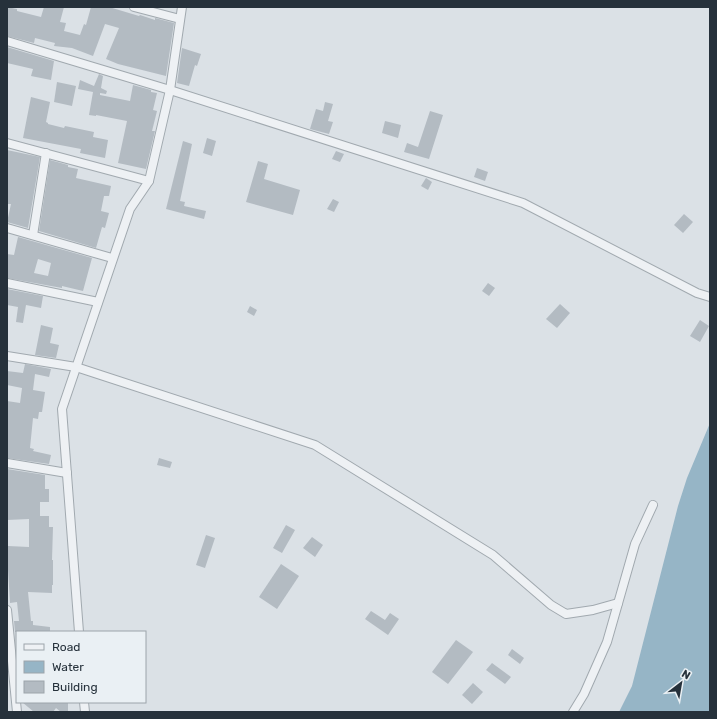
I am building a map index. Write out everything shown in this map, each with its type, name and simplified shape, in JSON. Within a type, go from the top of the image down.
[{"type":"street","points":[[134,7],[180,19]]},
{"type":"street","points":[[79,631],[62,409],[130,208],[149,181],[170,90],[182,7]]},
{"type":"street","points":[[7,41],[170,90],[522,203],[697,293],[710,297]]},
{"type":"street","points":[[7,143],[149,181]]},
{"type":"street","points":[[33,235],[46,153]]},
{"type":"street","points":[[7,228],[112,258]]},
{"type":"street","points":[[7,283],[98,302]]},
{"type":"street","points":[[7,356],[76,367],[315,445],[494,555],[551,605],[566,614],[593,610],[618,603]]},
{"type":"street","points":[[7,463],[67,473]]},
{"type":"street","points":[[574,712],[584,694],[607,642],[635,544],[653,505]]},
{"type":"street","points":[[7,610],[16,702]]},
{"type":"water","points":[[710,423],[710,712],[619,712],[632,686],[678,506],[687,478]]},
{"type":"building","points":[[7,7],[41,17],[44,7],[64,7],[60,22],[66,23],[64,31],[80,35],[84,24],[86,25],[91,7],[109,7],[155,20],[155,18],[174,23],[166,76],[118,64],[106,59],[119,28],[105,24],[93,56],[72,48],[54,46],[55,43],[35,38],[34,43],[7,36]]},
{"type":"building","points":[[7,47],[54,61],[51,80],[31,76],[33,69],[7,63]]},
{"type":"building","points":[[182,48],[201,54],[197,66],[195,65],[189,86],[177,83]]},
{"type":"building","points":[[99,74],[103,76],[101,88],[107,91],[106,94],[100,93],[100,95],[130,101],[133,85],[157,93],[153,110],[157,111],[152,131],[155,131],[146,169],[118,163],[127,121],[89,115],[93,92],[78,89],[80,80],[94,86]]},
{"type":"building","points":[[57,82],[76,86],[72,106],[54,102]]},
{"type":"building","points":[[31,97],[50,102],[46,122],[48,124],[94,132],[93,137],[108,140],[105,158],[80,153],[81,149],[23,138]]},
{"type":"building","points":[[325,102],[333,104],[328,121],[333,122],[329,134],[310,129],[316,109],[323,111]]},
{"type":"building","points":[[430,111],[443,115],[429,159],[404,152],[407,143],[418,147]]},
{"type":"building","points":[[385,121],[401,125],[398,138],[382,133]]},
{"type":"building","points":[[207,138],[216,141],[212,156],[203,153]]},
{"type":"building","points":[[183,141],[192,144],[180,201],[185,202],[184,206],[206,211],[204,219],[166,209]]},
{"type":"building","points":[[7,150],[40,157],[28,228],[7,222],[11,204],[7,204]]},
{"type":"building","points":[[336,151],[344,154],[340,162],[332,159]]},
{"type":"building","points":[[50,160],[78,169],[76,178],[111,186],[109,196],[104,196],[101,211],[109,213],[105,228],[102,227],[96,248],[39,231]]},
{"type":"building","points":[[258,161],[268,164],[264,179],[300,190],[293,215],[246,202]]},
{"type":"building","points":[[477,168],[488,172],[485,181],[474,177]]},
{"type":"building","points":[[426,178],[432,182],[428,190],[421,186]]},
{"type":"building","points":[[333,199],[339,202],[334,212],[327,209]]},
{"type":"building","points":[[684,214],[693,222],[683,233],[674,225]]},
{"type":"building","points":[[18,237],[92,258],[83,291],[62,286],[62,288],[7,278],[7,254],[14,255]],"holes":[[[38,259],[51,263],[48,276],[34,273]]]},
{"type":"building","points":[[488,283],[495,288],[489,296],[482,291]]},
{"type":"building","points":[[7,289],[43,296],[41,308],[26,305],[23,323],[16,322],[18,307],[7,305]]},
{"type":"building","points":[[560,304],[570,313],[557,328],[546,319]]},
{"type":"building","points":[[250,306],[257,310],[254,316],[247,312]]},
{"type":"building","points":[[700,320],[709,326],[700,342],[690,336]]},
{"type":"building","points":[[41,325],[53,328],[50,343],[59,345],[56,358],[35,355]]},
{"type":"building","points":[[25,364],[51,369],[49,377],[35,374],[33,390],[45,392],[42,412],[39,412],[38,419],[33,418],[30,448],[34,449],[33,451],[51,455],[49,464],[7,458],[7,401],[20,403],[22,388],[7,385],[7,371],[23,373]]},
{"type":"building","points":[[159,458],[172,462],[170,468],[157,465]]},
{"type":"building","points":[[7,469],[45,475],[45,489],[49,489],[49,502],[40,502],[40,516],[49,516],[49,527],[53,527],[52,593],[28,592],[31,621],[33,621],[33,625],[50,627],[50,631],[15,632],[14,621],[19,621],[17,602],[10,603],[7,553],[8,546],[29,547],[29,519],[7,520]]},
{"type":"building","points":[[286,525],[295,530],[282,553],[273,548]]},
{"type":"building","points":[[206,535],[215,538],[205,568],[196,565]]},
{"type":"building","points":[[312,537],[323,545],[315,557],[303,548]]},
{"type":"building","points":[[281,564],[299,576],[277,609],[259,597]]},
{"type":"building","points":[[371,611],[385,620],[390,613],[399,619],[388,635],[365,619]]},
{"type":"building","points":[[456,640],[473,652],[448,684],[432,672]]},
{"type":"building","points":[[512,649],[524,658],[520,664],[508,655]]},
{"type":"building","points":[[492,663],[511,677],[505,684],[486,670]]},
{"type":"building","points":[[473,683],[483,692],[472,704],[462,695]]},
{"type":"building","points":[[23,703],[68,703],[68,712],[61,712],[56,708],[53,712],[34,712]]}]
